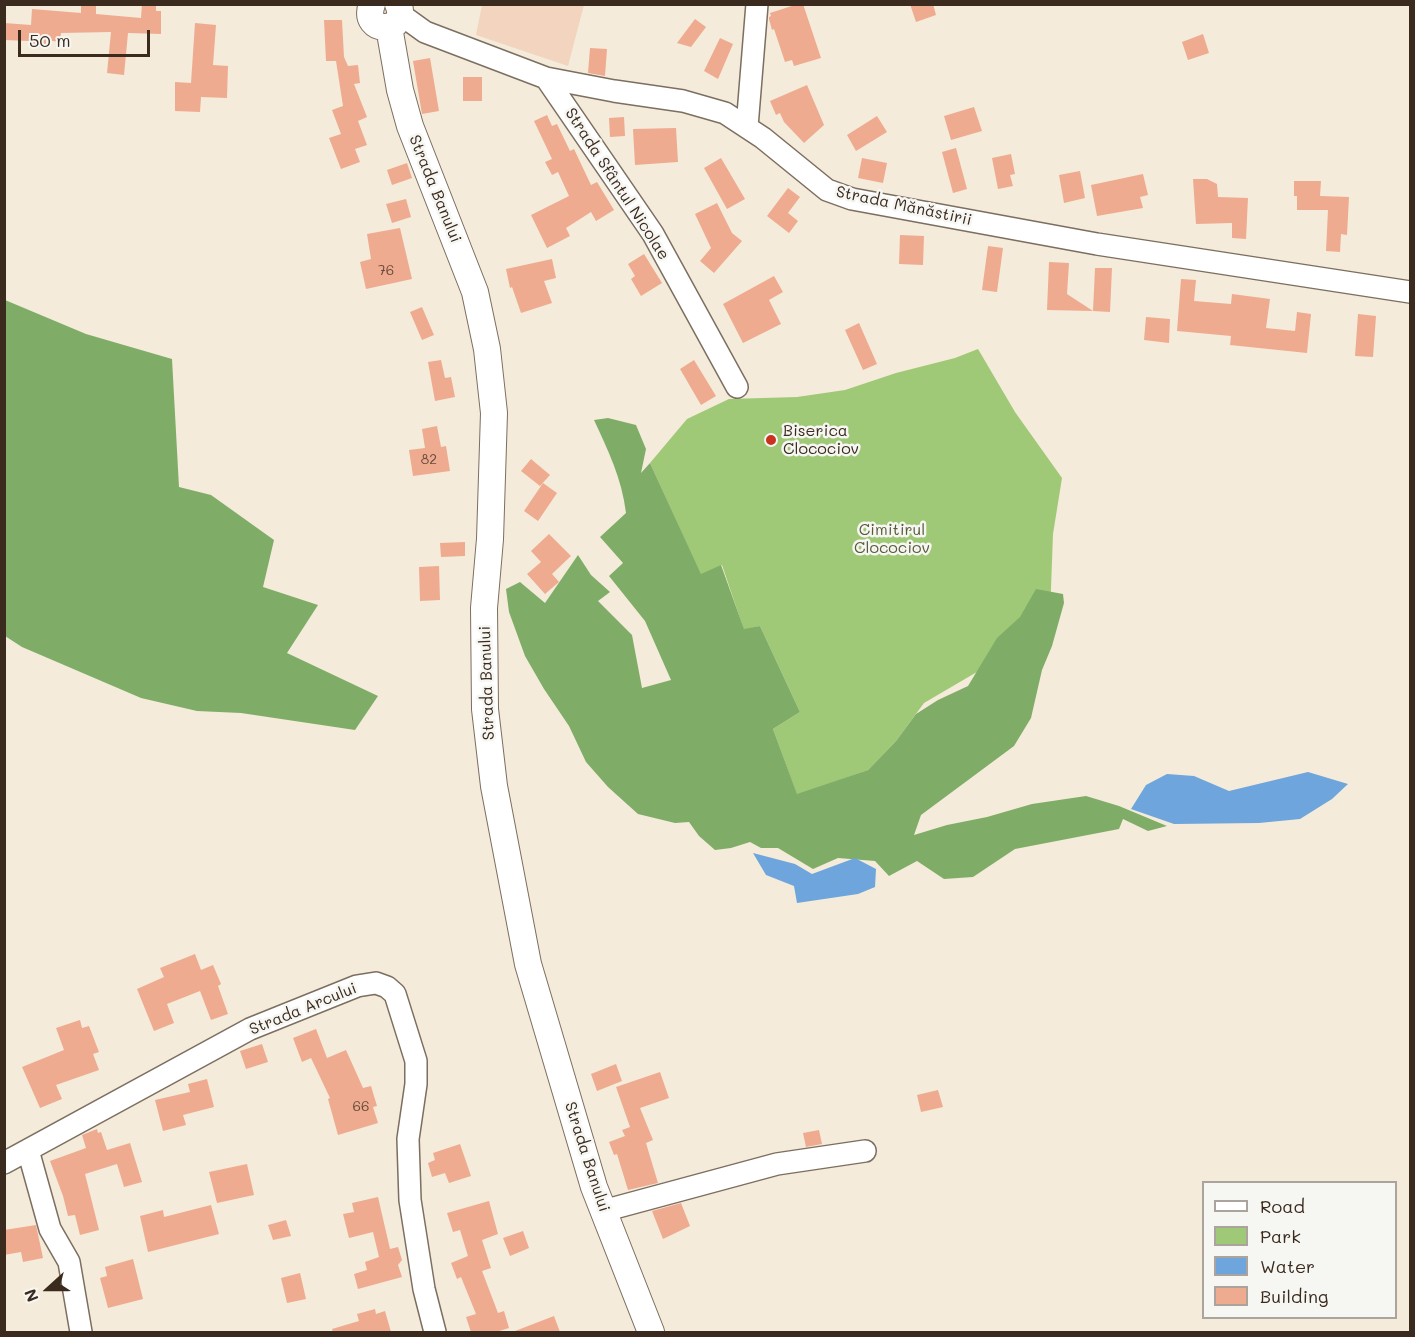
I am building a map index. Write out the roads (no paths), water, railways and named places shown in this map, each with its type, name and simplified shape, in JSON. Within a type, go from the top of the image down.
[{"type":"street","points":[[747,127],[757,4]]},
{"type":"street","points":[[371,5],[370,14],[379,26],[396,15]]},
{"type":"street","name":"Strada Mănăstirii","points":[[396,15],[425,32],[546,78],[683,101],[724,113],[747,127],[827,190],[852,199],[1097,244],[1410,292]]},
{"type":"street","name":"Strada Banului","points":[[396,15],[400,90],[410,126],[475,292],[487,349],[494,413],[490,539],[484,608],[485,709],[494,786],[528,964],[594,1187],[651,1332]]},
{"type":"street","name":"Strada Sfântul Nicolae","points":[[546,78],[653,234],[737,387]]},
{"type":"street","name":"Strada Arcului","points":[[4,1163],[250,1029],[357,986],[376,983],[387,987],[395,994],[399,1004],[416,1061],[416,1084],[408,1139],[410,1200],[424,1289],[435,1332]]},
{"type":"street","points":[[27,1150],[50,1229],[69,1262],[81,1332]]},
{"type":"street","points":[[603,1211],[777,1164],[865,1151]]},
{"type":"water","points":[[1308,772],[1348,784],[1332,799],[1300,819],[1259,823],[1174,824],[1131,809],[1146,785],[1167,774],[1194,776],[1229,791]]},
{"type":"water","points":[[753,853],[795,864],[812,874],[855,858],[876,869],[875,887],[858,894],[797,903],[794,886],[766,875]]},
{"type":"place","name":"Biserica Clocociov","points":[[771,440]]},
{"type":"park label","name":"Cimitirul Clocociov","points":[[892,539]]}]
